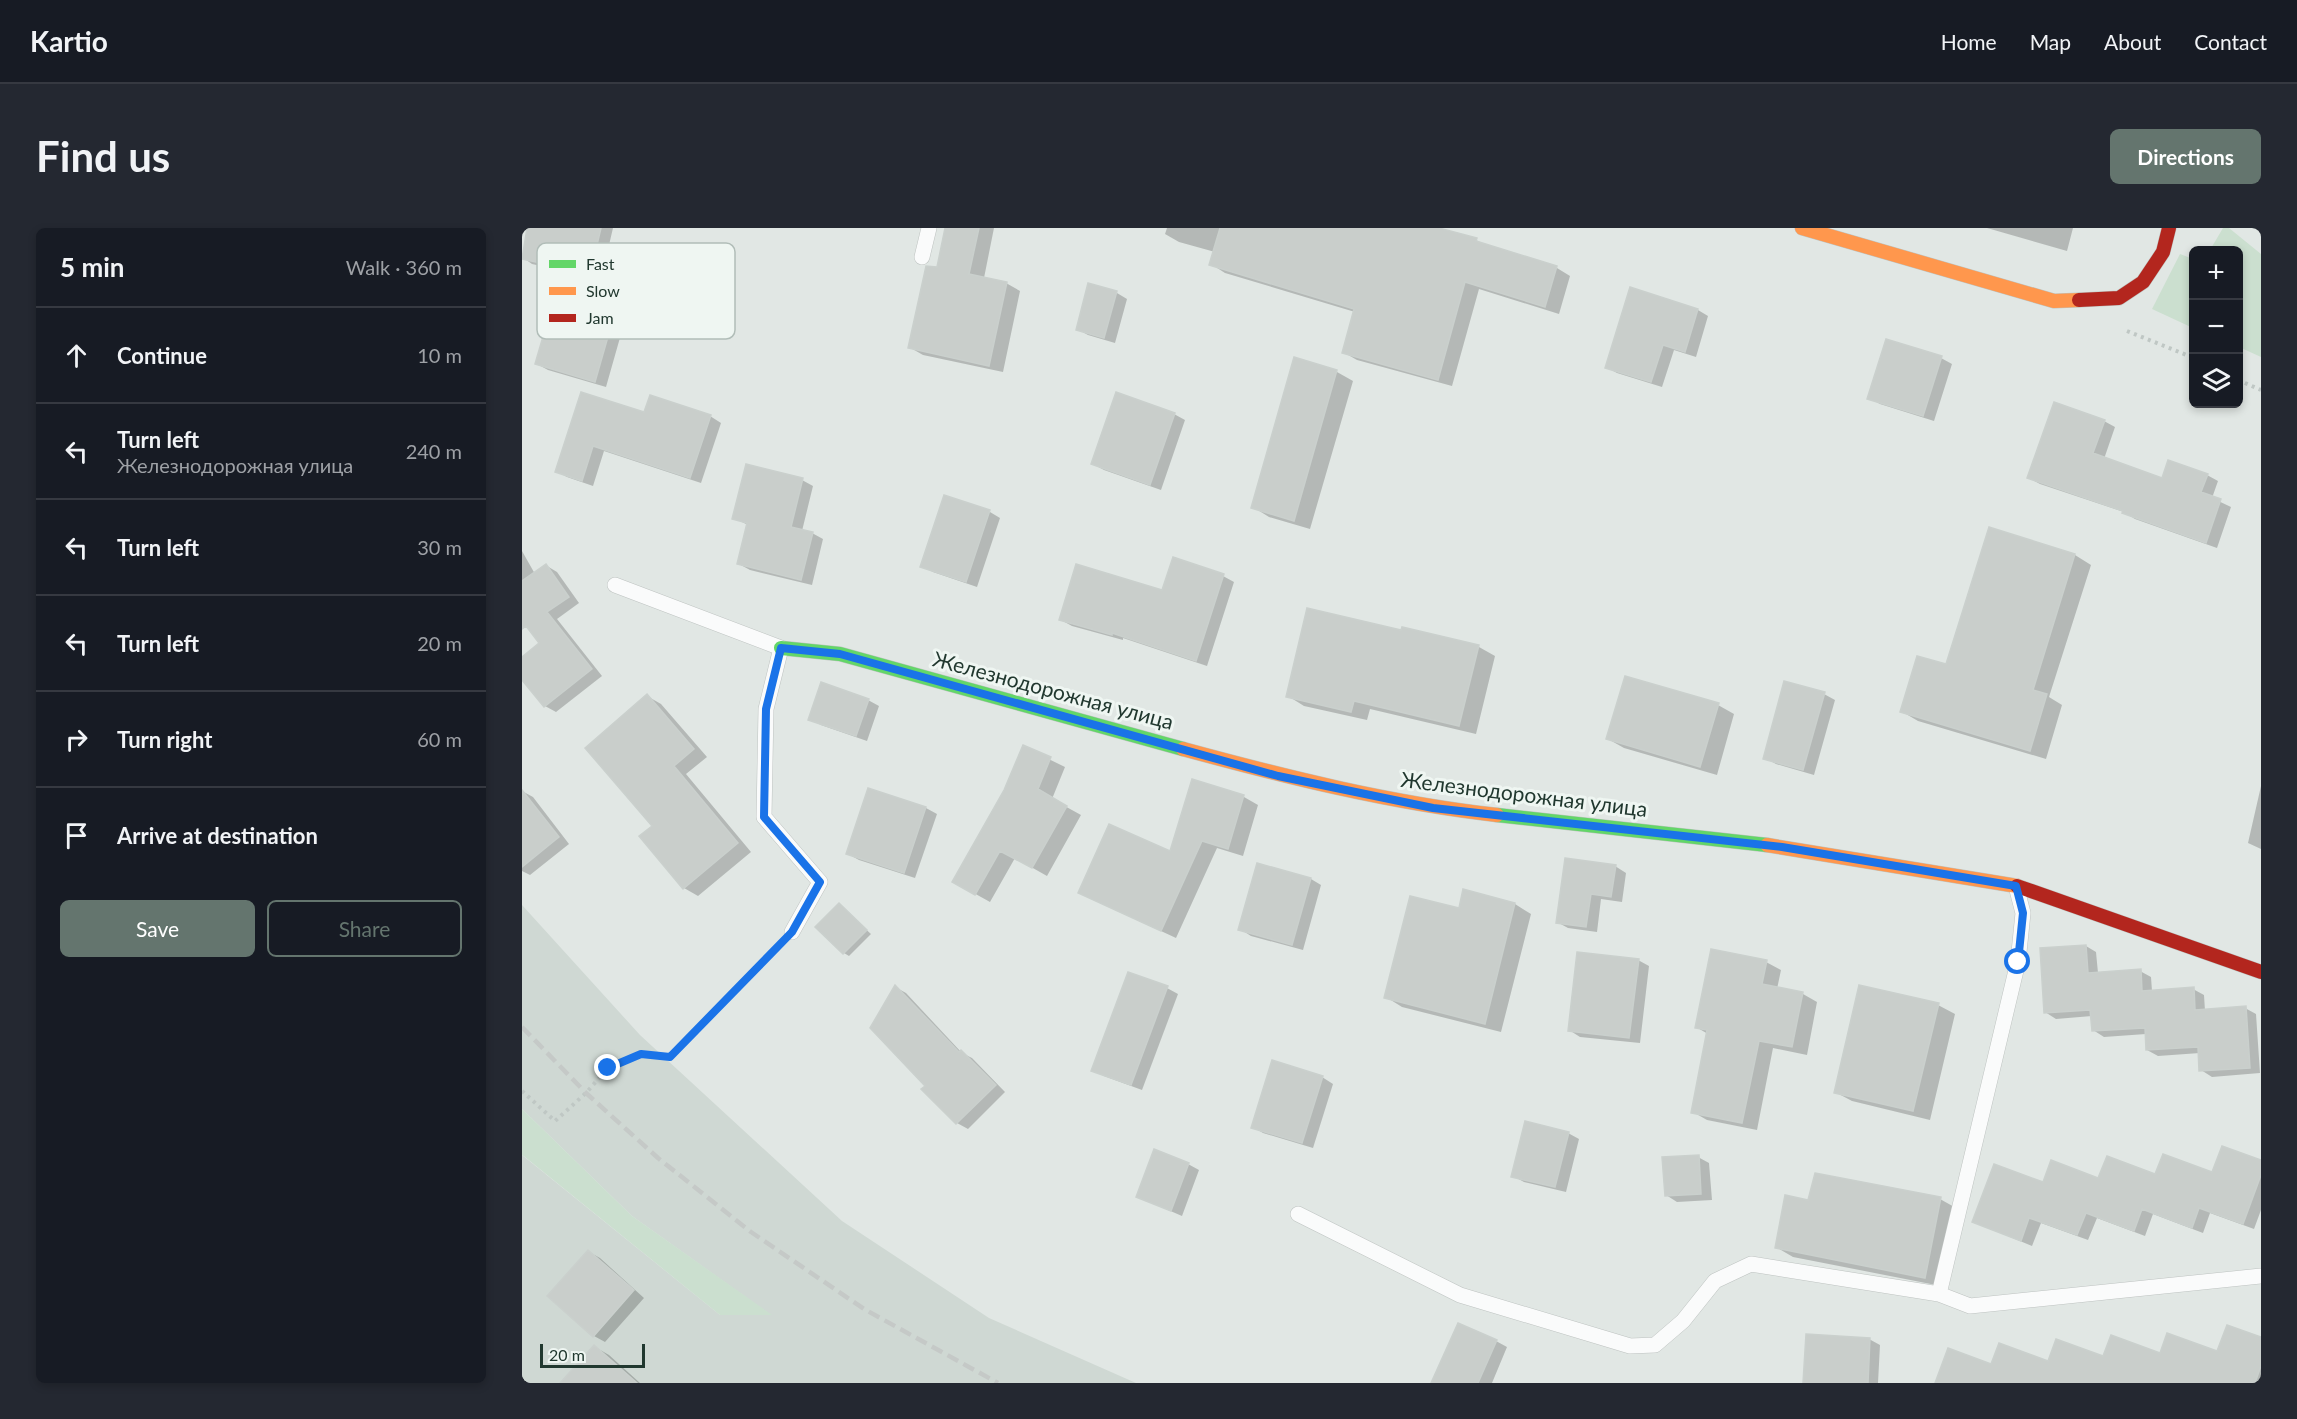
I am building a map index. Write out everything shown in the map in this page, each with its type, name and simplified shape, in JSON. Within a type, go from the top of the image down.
[{"type":"street","points":[[1802,228],[2054,301],[2119,298],[2143,282],[2163,252],[2169,228]]},
{"type":"street","name":"Железнодорожная улица","points":[[781,648],[840,654],[1278,776],[1433,808],[1782,847],[2016,886],[2261,972]]},
{"type":"lane","points":[[922,257],[928,228]]},
{"type":"lane","points":[[615,585],[781,648],[766,709],[764,817],[820,882],[792,932]]},
{"type":"lane","points":[[1939,1294],[2018,962],[2023,913],[2016,886]]},
{"type":"lane","points":[[1298,1214],[1460,1294],[1630,1346],[1655,1345],[1683,1321],[1715,1281],[1751,1264],[1939,1294],[1970,1306],[2261,1276]]},
{"type":"path","points":[[2243,382],[2261,390]]},
{"type":"path","points":[[522,1091],[555,1121],[586,1093],[608,1068],[641,1054],[670,1057],[792,932]]},
{"type":"shaded area","points":[[522,905],[640,1035],[842,1221],[989,1318],[1136,1383],[522,1383],[522,1155],[720,1315],[771,1315],[632,1216],[522,1109]]},
{"type":"green space","points":[[2223,228],[2229,228],[2261,254],[2261,357],[2243,349],[2243,246],[2212,246]]},
{"type":"green space","points":[[2180,254],[2189,257],[2189,326],[2152,309]]},
{"type":"green space","points":[[522,1109],[632,1216],[772,1315],[720,1315],[522,1155]]},
{"type":"building","points":[[527,228],[601,228],[597,243],[537,243],[537,262],[522,259]]},
{"type":"building","points":[[945,228],[979,228],[969,274],[1007,282],[989,366],[908,348],[926,266],[937,267]]},
{"type":"building","points":[[1220,228],[1439,228],[1477,238],[1476,241],[1557,266],[1545,307],[1465,282],[1438,380],[1342,353],[1354,309],[1209,265]]},
{"type":"building","points":[[1088,283],[1117,291],[1104,338],[1076,330]]},
{"type":"building","points":[[1630,287],[1698,309],[1685,352],[1663,345],[1651,382],[1605,368]]},
{"type":"building","points":[[542,339],[607,339],[595,382],[535,364]]},
{"type":"building","points":[[1886,339],[1942,356],[1923,416],[1867,399]]},
{"type":"building","points":[[1294,357],[1337,370],[1294,521],[1251,508]]},
{"type":"building","points":[[581,392],[644,412],[650,395],[711,415],[690,478],[593,446],[582,481],[555,472]]},
{"type":"building","points":[[1116,392],[1175,413],[1150,485],[1091,464]]},
{"type":"building","points":[[2054,402],[2105,420],[2093,453],[2162,478],[2168,460],[2208,474],[2201,492],[2221,499],[2206,543],[2027,478]]},
{"type":"building","points":[[746,464],[803,478],[791,527],[813,532],[801,580],[737,564],[747,523],[732,519]]},
{"type":"building","points":[[944,495],[990,510],[966,582],[920,567]]},
{"type":"building","points":[[1989,527],[2075,554],[2033,690],[2047,694],[2030,751],[1900,712],[1917,656],[1946,664]]},
{"type":"building","points":[[1173,557],[1224,574],[1196,661],[1112,633],[1112,635],[1059,620],[1076,564],[1162,590]]},
{"type":"building","points":[[546,564],[569,597],[547,612],[592,669],[544,707],[522,680],[522,657],[539,643],[526,626],[522,629],[522,581]]},
{"type":"building","points":[[1307,608],[1479,645],[1459,726],[1354,701],[1351,712],[1286,697]]},
{"type":"building","points":[[1625,676],[1719,703],[1700,767],[1606,739]]},
{"type":"building","points":[[1784,681],[1825,692],[1803,770],[1763,759]]},
{"type":"building","points":[[821,682],[869,699],[856,736],[808,720]]},
{"type":"building","points":[[647,694],[694,749],[674,766],[738,843],[683,889],[639,836],[652,826],[585,748]]},
{"type":"building","points":[[1023,745],[1051,757],[1038,789],[1067,806],[1032,868],[1000,851],[975,895],[952,882],[1004,790]]},
{"type":"building","points":[[1192,779],[1244,795],[1228,849],[1202,841],[1161,931],[1078,893],[1109,824],[1170,851]]},
{"type":"building","points":[[868,788],[926,807],[904,873],[846,854]]},
{"type":"building","points":[[522,790],[559,837],[522,867]]},
{"type":"building","points":[[1565,858],[1616,865],[1611,897],[1591,894],[1586,927],[1556,923]]},
{"type":"building","points":[[1257,863],[1311,878],[1292,945],[1238,930]]},
{"type":"building","points":[[1463,889],[1515,903],[1485,1024],[1384,998],[1410,896],[1459,908]]},
{"type":"building","points":[[839,903],[867,930],[843,954],[815,927]]},
{"type":"building","points":[[2086,945],[2088,973],[2141,969],[2142,991],[2194,987],[2195,1010],[2246,1006],[2250,1068],[2199,1071],[2198,1047],[2146,1050],[2145,1028],[2092,1031],[2090,1010],[2044,1013],[2040,948]]},
{"type":"building","points":[[1711,949],[1767,960],[1762,984],[1803,992],[1792,1047],[1759,1041],[1742,1123],[1691,1113],[1707,1030],[1695,1028]]},
{"type":"building","points":[[1577,952],[1639,959],[1629,1038],[1568,1031]]},
{"type":"building","points":[[1128,972],[1168,986],[1131,1085],[1091,1071]]},
{"type":"building","points":[[895,985],[959,1052],[961,1050],[996,1085],[956,1124],[921,1089],[925,1086],[870,1028]]},
{"type":"building","points":[[1859,985],[1939,1003],[1913,1111],[1834,1093]]},
{"type":"building","points":[[1272,1060],[1323,1076],[1302,1143],[1251,1128]]},
{"type":"building","points":[[1525,1121],[1569,1132],[1555,1187],[1511,1177]]},
{"type":"building","points":[[2222,1146],[2261,1160],[2261,1175],[2243,1224],[2199,1208],[2192,1228],[2142,1209],[2134,1231],[2086,1213],[2077,1235],[2029,1218],[2021,1241],[1972,1222],[1994,1164],[2043,1182],[2051,1160],[2098,1178],[2107,1156],[2155,1174],[2163,1154],[2212,1172]]},
{"type":"building","points":[[1154,1149],[1189,1163],[1171,1211],[1136,1197]]},
{"type":"building","points":[[1699,1155],[1701,1194],[1665,1196],[1662,1157]]},
{"type":"building","points":[[1815,1173],[1941,1197],[1925,1278],[1775,1248],[1785,1195],[1808,1200]]},
{"type":"building","points":[[588,1250],[634,1290],[593,1337],[547,1296]]},
{"type":"building","points":[[1458,1323],[1497,1340],[1478,1383],[1431,1383]]},
{"type":"building","points":[[2227,1325],[2261,1337],[2261,1366],[2255,1383],[1935,1383],[1948,1348],[1991,1364],[1999,1343],[2048,1361],[2056,1339],[2103,1356],[2111,1335],[2160,1353],[2167,1333],[2217,1351]]},
{"type":"building","points":[[1806,1334],[1870,1338],[1868,1383],[1803,1383]]},
{"type":"building","points":[[594,1345],[637,1383],[560,1383]]},
{"type":"railway","points":[[522,1027],[586,1093],[658,1158],[751,1232],[864,1309],[998,1383]]},
{"type":"traffic: fast","points":[[781,648],[840,654],[1183,749]]},
{"type":"traffic: fast","points":[[1497,815],[1767,845]]},
{"type":"traffic: slow","points":[[1802,228],[2054,301],[2079,300]]},
{"type":"traffic: slow","points":[[1183,749],[1338,788],[1417,804],[1497,815]]},
{"type":"traffic: slow","points":[[1767,845],[2017,886]]},
{"type":"traffic: jam","points":[[2079,300],[2119,298],[2143,282],[2163,252],[2169,228]]},
{"type":"traffic: jam","points":[[2017,886],[2261,972]]},
{"type":"route","points":[[608,1068],[641,1054],[670,1057],[792,932],[820,882],[764,817],[766,709],[781,648],[840,654],[1278,776],[1433,808],[1782,847],[2016,886],[2023,913],[2018,962]]}]
